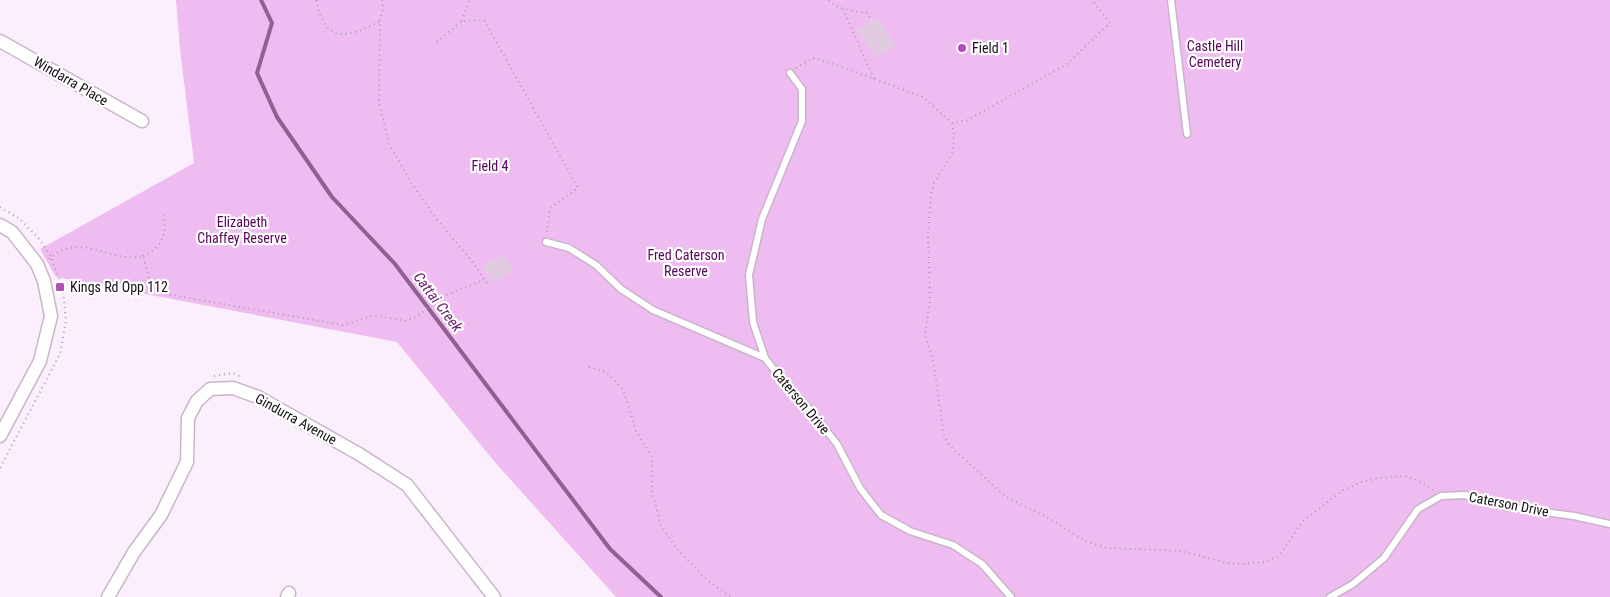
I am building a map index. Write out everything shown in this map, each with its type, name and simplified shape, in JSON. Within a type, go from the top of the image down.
[{"type":"street","name":"Windarra Place","points":[[0,41],[142,121]]},
{"type":"street","points":[[0,225],[12,232],[37,264],[44,281],[51,316],[40,361],[0,436]]},
{"type":"street","name":"Gindurra Avenue","points":[[108,597],[134,552],[161,515],[187,462],[188,418],[197,401],[210,389],[233,388],[258,396],[359,454],[407,485],[494,597]]},
{"type":"lane","points":[[1171,0],[1187,134]]},
{"type":"lane","name":"Caterson Drive","points":[[790,73],[802,89],[802,121],[762,219],[749,275],[753,322],[765,358],[837,444],[860,488],[880,515],[910,531],[953,545],[982,564],[1011,597]]},
{"type":"lane","points":[[546,242],[569,248],[596,266],[621,289],[653,310],[765,358]]},
{"type":"lane","name":"Caterson Drive","points":[[1330,597],[1354,584],[1384,558],[1418,509],[1441,496],[1465,495],[1507,507],[1574,516],[1610,524]]},
{"type":"path","points":[[316,0],[321,20],[327,28],[338,35],[357,33],[380,21]]},
{"type":"path","points":[[382,0],[379,102],[389,144],[422,199],[471,260],[488,285]]},
{"type":"path","points":[[462,22],[468,0]]},
{"type":"path","points":[[829,0],[830,3],[843,9],[867,12],[872,20]]},
{"type":"path","points":[[952,123],[968,120],[1067,64],[1110,23],[1092,0]]},
{"type":"path","points":[[843,9],[874,79]]},
{"type":"path","points":[[437,42],[462,22],[484,20],[578,188],[550,208],[546,242]]},
{"type":"path","points":[[790,73],[801,64],[813,58],[834,64],[923,96],[952,123],[954,134],[953,152],[934,183],[931,196],[928,234],[930,298],[925,336],[933,360],[944,435],[949,445],[1005,496],[1052,520],[1084,541],[1107,548],[1181,551],[1227,563],[1242,564],[1265,562],[1279,556],[1302,522],[1343,490],[1362,482],[1379,478],[1404,476],[1417,480],[1441,496]]},
{"type":"path","points":[[37,264],[64,249],[81,246],[100,250],[120,258],[133,259],[143,256],[152,251],[162,241],[165,231],[164,215]]},
{"type":"path","points":[[143,256],[151,284],[160,293],[343,325],[374,315],[406,321],[418,316],[439,298],[484,280]]},
{"type":"path","points":[[589,367],[606,372],[623,389],[636,431],[652,457],[652,491],[661,526],[678,550],[708,581],[731,597]]},
{"type":"path","points":[[208,379],[217,375],[233,373],[242,377]]},
{"type":"green space","name":"Fred Caterson Reserve","points":[[176,0],[1610,0],[1610,597],[616,597],[493,460],[397,342],[56,277],[40,249],[194,163]]},
{"type":"building","points":[[876,17],[896,44],[877,58],[857,31]]},
{"type":"building","points":[[503,255],[513,271],[493,283],[483,266]]},
{"type":"waterway","name":"Cattai Creek","points":[[261,0],[272,23],[257,73],[277,117],[332,197],[395,264],[610,549],[661,597]]},
{"type":"place","name":"Field 1","points":[[962,48]]},
{"type":"place","name":"Kings Rd Opp 112","points":[[60,287]]},
{"type":"park label","name":"Castle Hill Cemetery","points":[[1215,54]]},
{"type":"park label","name":"Field 4","points":[[490,166]]},
{"type":"park label","name":"Elizabeth Chaffey Reserve","points":[[242,230]]}]
